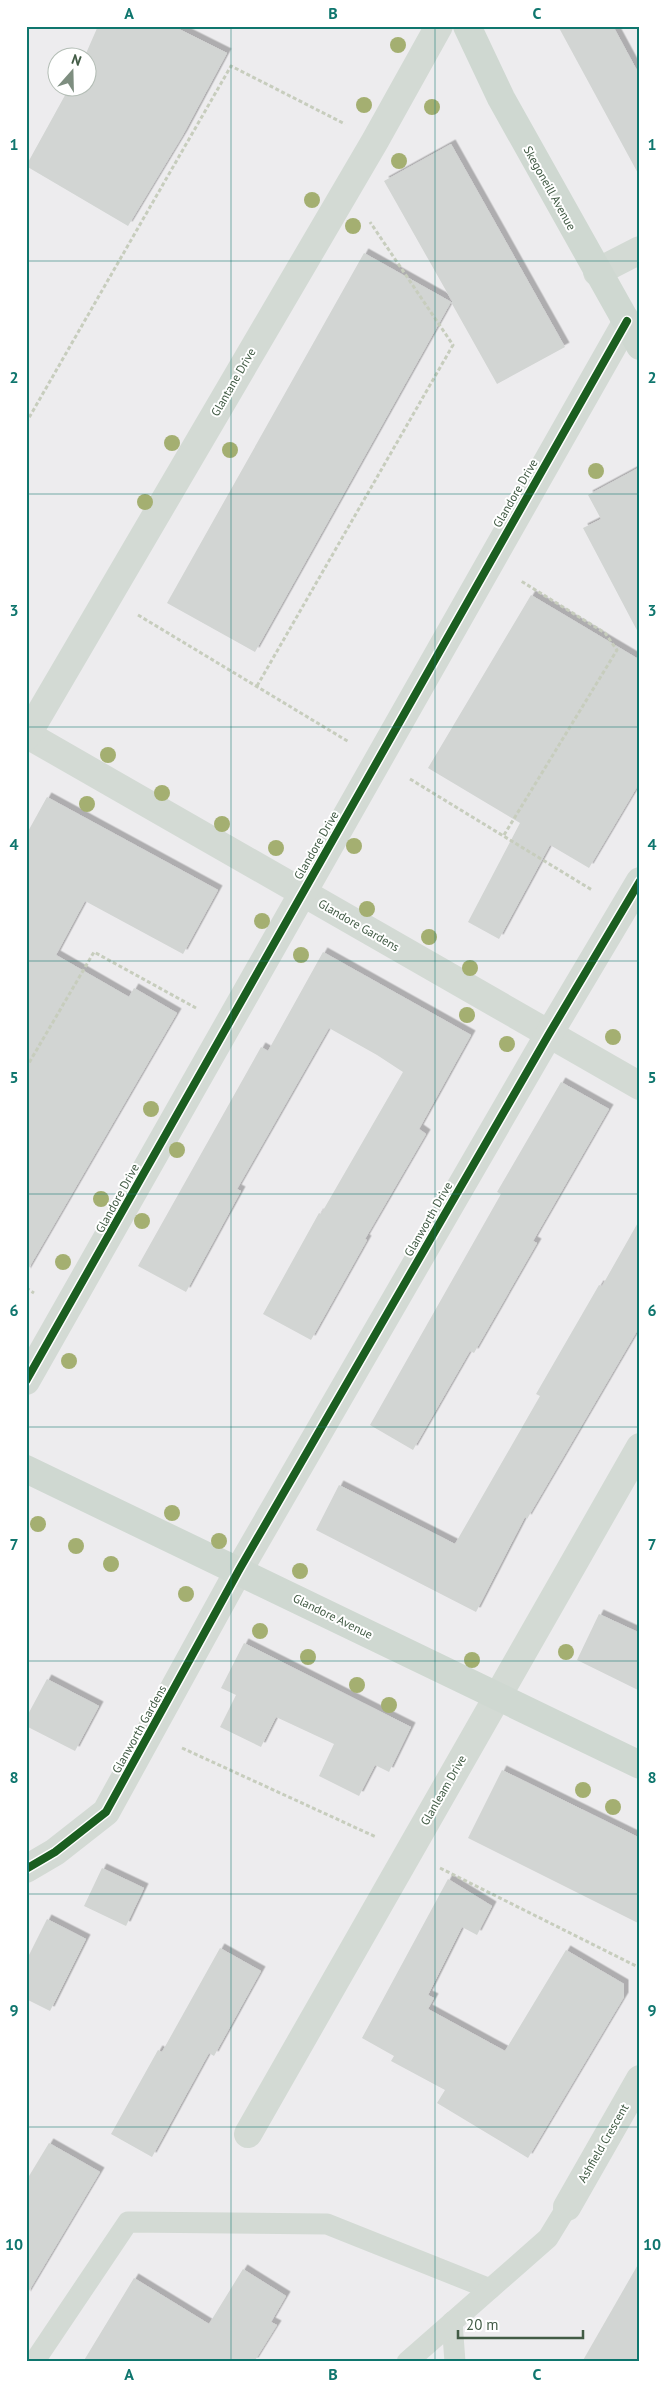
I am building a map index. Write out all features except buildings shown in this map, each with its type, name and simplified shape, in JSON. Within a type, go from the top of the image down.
[{"type":"street","name":"Glantane Drive","points":[[27,735],[375,141],[439,26]]},
{"type":"street","name":"Skegoneill Avenue","points":[[467,26],[500,98],[640,346]]},
{"type":"street","points":[[597,272],[640,250]]},
{"type":"street","name":"Glandore Drive","points":[[26,1381],[627,322]]},
{"type":"street","name":"Glandore Gardens","points":[[27,735],[640,1086]]},
{"type":"street","name":"Glanworth Drive","points":[[239,1570],[548,1034],[640,881]]},
{"type":"street","name":"Glanleam Drive","points":[[248,2134],[402,1860],[640,1447]]},
{"type":"street","name":"Glandore Avenue","points":[[26,1469],[239,1570],[640,1765]]},
{"type":"street","name":"Glanworth Gardens","points":[[26,1870],[55,1852],[106,1812],[239,1570]]},
{"type":"street","name":"Ashfield Crescent","points":[[567,2207],[640,2079]]},
{"type":"lane","points":[[407,2362],[548,2238],[567,2207]]},
{"type":"lane","points":[[34,2362],[128,2222],[328,2224],[490,2289]]},
{"type":"lane","points":[[452,2322],[455,2362]]},
{"type":"path","points":[[26,423],[231,66],[375,141]]},
{"type":"path","points":[[257,686],[453,345],[366,215],[340,200]]},
{"type":"path","points":[[490,561],[605,633],[617,650],[504,835]]},
{"type":"path","points":[[26,1068],[94,952],[227,1025]]},
{"type":"cycle path","points":[[26,1381],[627,321]]},
{"type":"cycle path","points":[[26,1869],[55,1852],[106,1812],[239,1570],[549,1034],[640,881]]}]
